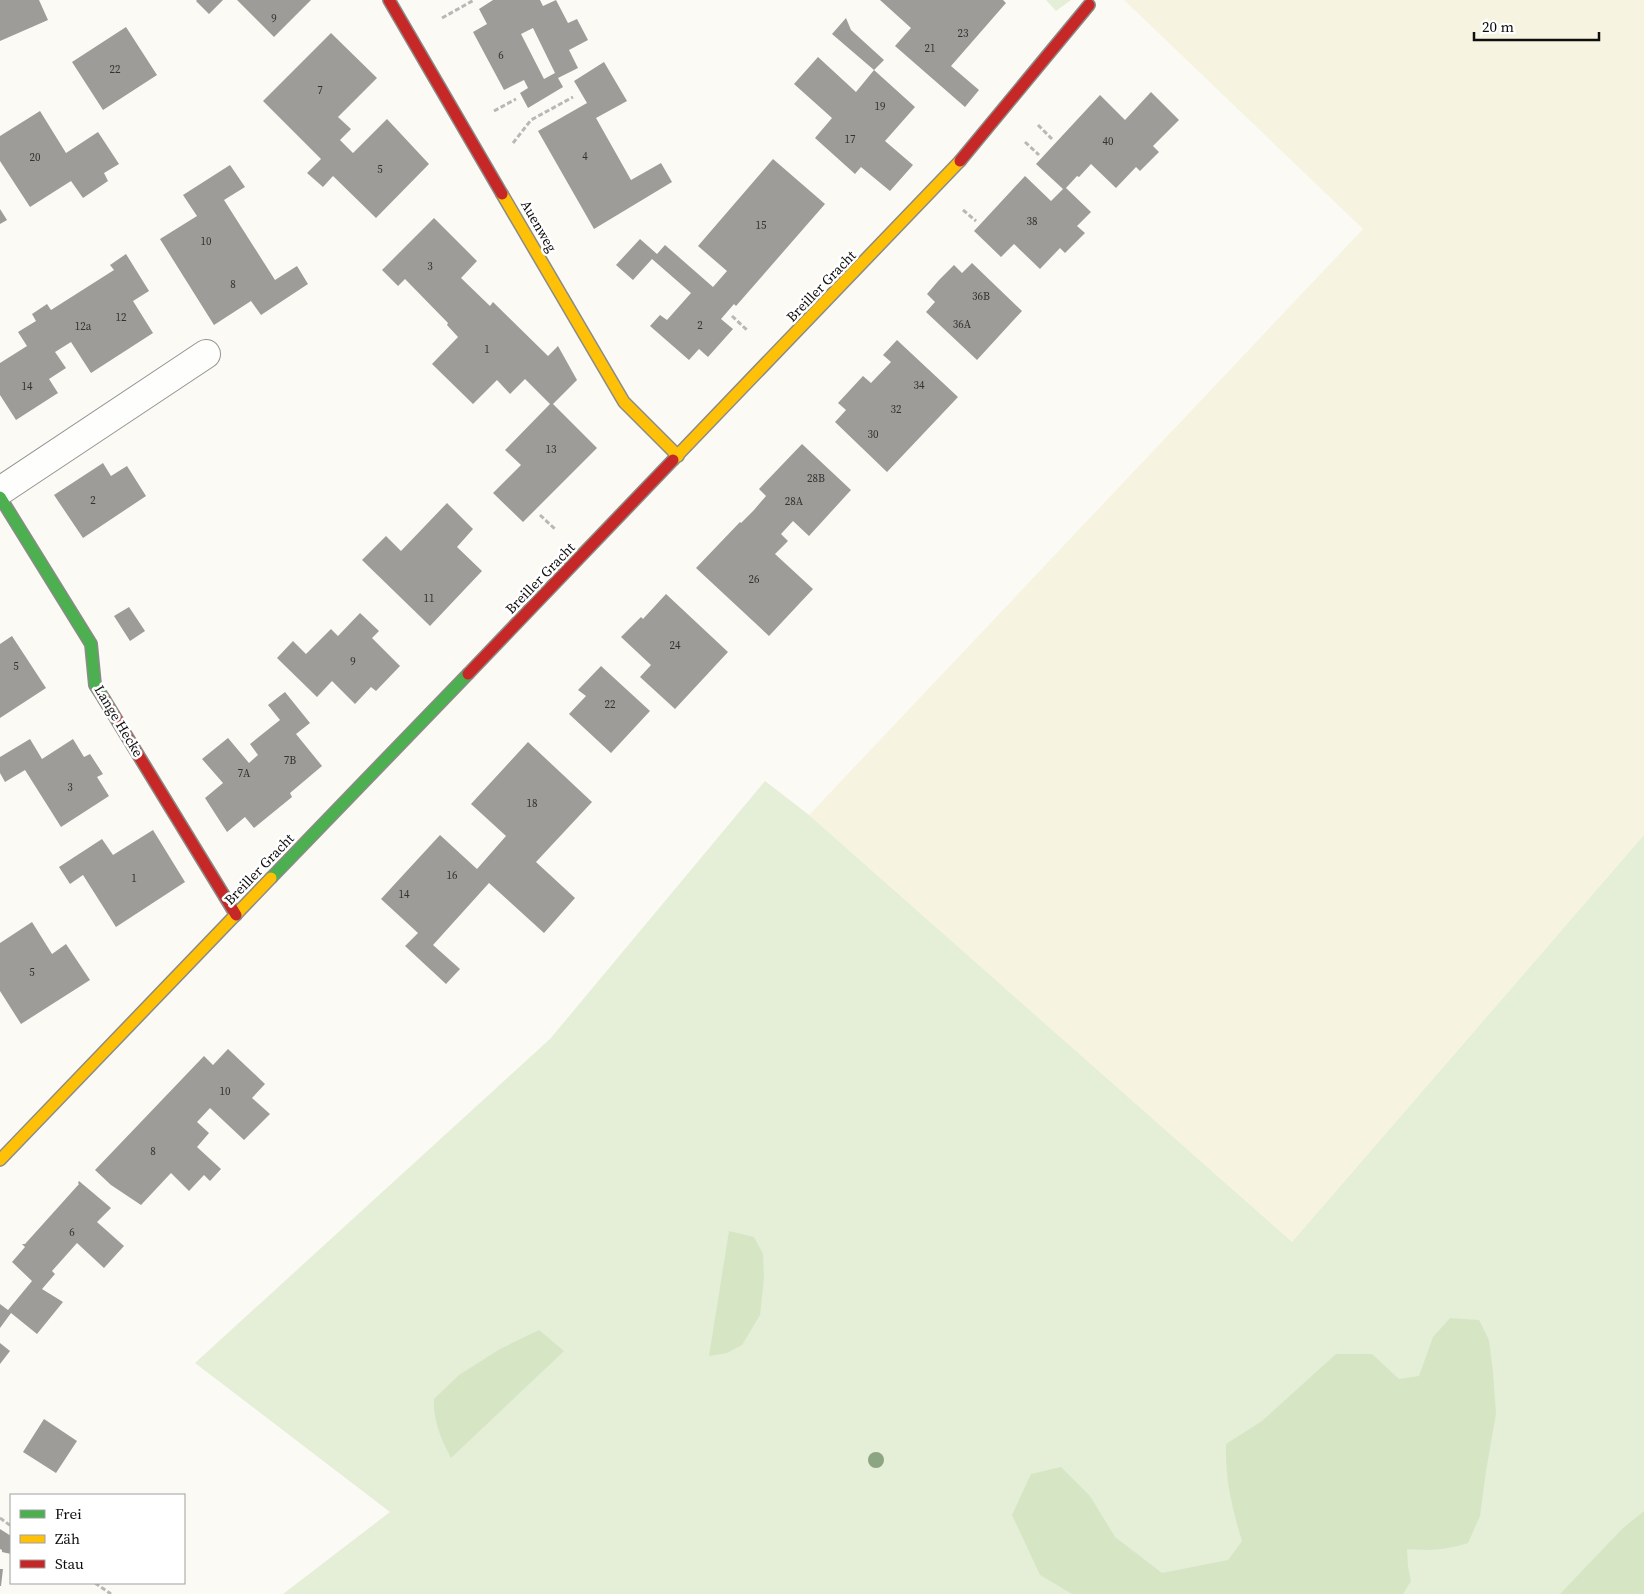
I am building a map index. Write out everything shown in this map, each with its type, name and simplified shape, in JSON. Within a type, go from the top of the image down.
[{"type":"street","name":"Auenweg","points":[[389,0],[624,402],[678,456]]},
{"type":"street","name":"Breiller Gracht","points":[[0,1160],[971,150],[1089,5]]},
{"type":"street","points":[[0,491],[206,354]]},
{"type":"street","name":"Lange Hecke","points":[[0,497],[91,644],[95,685],[236,915]]},
{"type":"path","points":[[484,162],[511,145],[531,120],[573,97]]},
{"type":"path","points":[[96,1584],[111,1594]]},
{"type":"shaded area","points":[[1124,0],[1644,0],[1644,835],[1292,1242],[809,815],[1363,229]]},
{"type":"green space","points":[[1046,0],[1071,0],[1056,11]]},
{"type":"green space","points":[[765,781],[809,815],[1292,1242],[1644,835],[1644,1594],[283,1594],[390,1512],[195,1363],[550,1039]]},
{"type":"green space","points":[[729,1231],[754,1237],[763,1254],[764,1278],[760,1315],[742,1345],[727,1353],[709,1356]]},
{"type":"green space","points":[[1450,1318],[1479,1320],[1489,1340],[1496,1414],[1480,1516],[1468,1543],[1438,1549],[1407,1549],[1411,1581],[1403,1594],[1072,1594],[1040,1575],[1012,1515],[1031,1474],[1061,1467],[1090,1496],[1115,1537],[1162,1573],[1228,1560],[1242,1541],[1230,1493],[1226,1444],[1262,1421],[1336,1354],[1372,1354],[1399,1379],[1419,1376],[1433,1337]]},
{"type":"green space","points":[[539,1330],[564,1351],[451,1458],[438,1430],[434,1399],[459,1375],[500,1349]]},
{"type":"green space","points":[[1644,1511],[1644,1594],[1560,1594],[1622,1529]]},
{"type":"building","points":[[0,0],[39,0],[48,20],[0,41]]},
{"type":"building","points":[[197,0],[223,0],[209,14]]},
{"type":"building","points":[[237,0],[311,0],[274,37]]},
{"type":"building","points":[[493,0],[540,0],[543,6],[556,0],[568,23],[577,19],[588,40],[569,50],[578,68],[558,78],[563,87],[528,108],[520,93],[528,88],[524,80],[504,90],[473,32],[487,24],[479,9]],"holes":[[[533,28],[555,73],[544,79],[521,34]]]},
{"type":"building","points":[[880,0],[1003,0],[1006,3],[951,66],[979,90],[965,107],[895,46],[911,28]]},
{"type":"building","points":[[846,18],[851,30],[884,60],[874,70],[832,34]]},
{"type":"building","points":[[126,27],[157,75],[103,110],[72,62]]},
{"type":"building","points":[[331,33],[377,78],[338,117],[351,129],[340,140],[353,153],[387,119],[429,164],[376,218],[333,176],[323,187],[307,173],[321,159],[263,101]]},
{"type":"building","points":[[818,57],[856,92],[874,70],[915,107],[885,141],[913,165],[890,191],[861,167],[855,174],[815,138],[832,118],[794,84]]},
{"type":"building","points":[[604,62],[627,101],[596,118],[631,180],[661,163],[672,182],[594,229],[538,131],[587,103],[574,81]]},
{"type":"building","points":[[1151,92],[1179,120],[1153,146],[1159,152],[1140,171],[1136,167],[1116,188],[1091,164],[1066,188],[1091,212],[1077,226],[1085,233],[1065,253],[1060,248],[1040,269],[1014,244],[1001,257],[974,231],[1025,176],[1051,201],[1063,189],[1036,164],[1100,95],[1125,120]]},
{"type":"building","points":[[40,111],[66,153],[98,132],[119,164],[104,173],[108,181],[83,198],[71,181],[30,207],[0,161],[0,136]]},
{"type":"building","points":[[773,159],[825,204],[736,306],[734,304],[721,319],[733,329],[708,357],[699,349],[689,360],[650,326],[660,315],[667,320],[691,293],[652,259],[633,280],[616,265],[640,239],[657,254],[665,245],[713,287],[727,271],[698,246]]},
{"type":"building","points":[[230,165],[245,187],[224,200],[275,280],[297,266],[308,284],[261,315],[251,301],[214,325],[160,239],[197,216],[183,195]]},
{"type":"building","points":[[0,209],[7,220],[0,224]]},
{"type":"building","points":[[434,218],[477,261],[461,278],[490,306],[493,302],[548,356],[558,346],[577,380],[553,404],[597,448],[523,522],[493,493],[521,465],[505,450],[550,404],[525,379],[510,394],[497,380],[473,404],[432,364],[458,337],[447,325],[448,323],[405,279],[398,286],[382,270]]},
{"type":"building","points":[[126,254],[149,291],[133,301],[153,333],[91,373],[71,342],[55,352],[66,368],[49,379],[58,393],[16,420],[0,395],[0,363],[27,346],[18,332],[36,321],[32,314],[47,304],[51,310],[114,270],[110,265]]},
{"type":"building","points":[[972,263],[1022,311],[977,360],[926,312],[935,302],[927,294],[939,280],[954,265],[962,273]]},
{"type":"building","points":[[897,340],[958,397],[887,472],[835,422],[846,410],[838,403],[863,376],[871,383],[891,362],[883,355]]},
{"type":"building","points":[[802,444],[851,490],[809,536],[793,521],[781,534],[788,541],[775,554],[813,589],[769,636],[696,568],[766,496],[759,489]]},
{"type":"building","points":[[103,463],[111,476],[127,466],[146,496],[83,538],[54,495]]},
{"type":"building","points":[[447,503],[473,529],[457,547],[482,571],[430,626],[362,560],[386,536],[401,551]]},
{"type":"building","points":[[666,594],[728,652],[675,709],[640,677],[651,665],[621,637],[641,617],[643,619]]},
{"type":"building","points":[[129,607],[145,631],[130,641],[114,616]]},
{"type":"building","points":[[360,613],[379,631],[372,638],[400,666],[376,691],[371,687],[355,704],[332,681],[317,697],[277,658],[293,641],[306,654],[331,629],[338,636]]},
{"type":"building","points":[[12,636],[46,688],[0,718],[0,644]]},
{"type":"building","points":[[601,666],[650,711],[611,753],[569,714],[586,696],[578,690]]},
{"type":"building","points":[[285,692],[310,723],[296,734],[322,766],[290,793],[292,797],[254,828],[245,817],[227,832],[205,798],[223,783],[202,759],[228,738],[249,763],[258,755],[250,744],[280,720],[268,705]]},
{"type":"building","points":[[30,739],[42,759],[73,739],[84,757],[90,754],[103,774],[97,777],[109,796],[61,827],[25,770],[5,782],[0,773],[0,757]]},
{"type":"building","points":[[528,742],[592,802],[536,862],[575,898],[544,933],[489,883],[433,945],[460,969],[446,984],[405,946],[418,933],[381,899],[440,835],[477,869],[506,836],[471,804]]},
{"type":"building","points":[[153,830],[185,882],[116,927],[83,875],[70,884],[59,867],[102,839],[113,855]]},
{"type":"building","points":[[32,922],[52,954],[66,944],[90,980],[21,1024],[0,991],[0,943]]},
{"type":"building","points":[[228,1049],[265,1084],[252,1098],[270,1114],[244,1140],[210,1108],[197,1122],[209,1133],[197,1147],[221,1169],[210,1181],[204,1175],[189,1191],[171,1173],[141,1205],[111,1185],[95,1170],[204,1056],[213,1065]]},
{"type":"building","points":[[79,1181],[111,1208],[97,1222],[124,1246],[104,1268],[77,1243],[52,1271],[55,1274],[42,1289],[63,1302],[37,1334],[11,1313],[0,1328],[0,1304],[8,1310],[32,1281],[12,1262],[25,1247],[22,1244],[25,1244],[79,1184]]},
{"type":"building","points":[[0,1343],[10,1351],[0,1364]]},
{"type":"building","points":[[44,1419],[77,1441],[56,1473],[23,1452]]},
{"type":"building","points":[[0,1529],[10,1535],[10,1554],[2,1552],[0,1549]]},
{"type":"building","points":[[0,1569],[3,1569],[1,1586],[0,1586]]},
{"type":"traffic: fast","points":[[0,497],[91,644],[95,685],[104,699]]},
{"type":"traffic: fast","points":[[271,878],[468,674]]},
{"type":"traffic: slow","points":[[673,460],[960,161]]},
{"type":"traffic: slow","points":[[502,194],[624,402],[678,456]]},
{"type":"traffic: slow","points":[[0,1160],[271,878]]},
{"type":"traffic: jam","points":[[389,0],[502,194]]},
{"type":"traffic: jam","points":[[960,161],[1089,5]]},
{"type":"traffic: jam","points":[[468,674],[673,460]]},
{"type":"traffic: jam","points":[[104,699],[236,915]]}]
